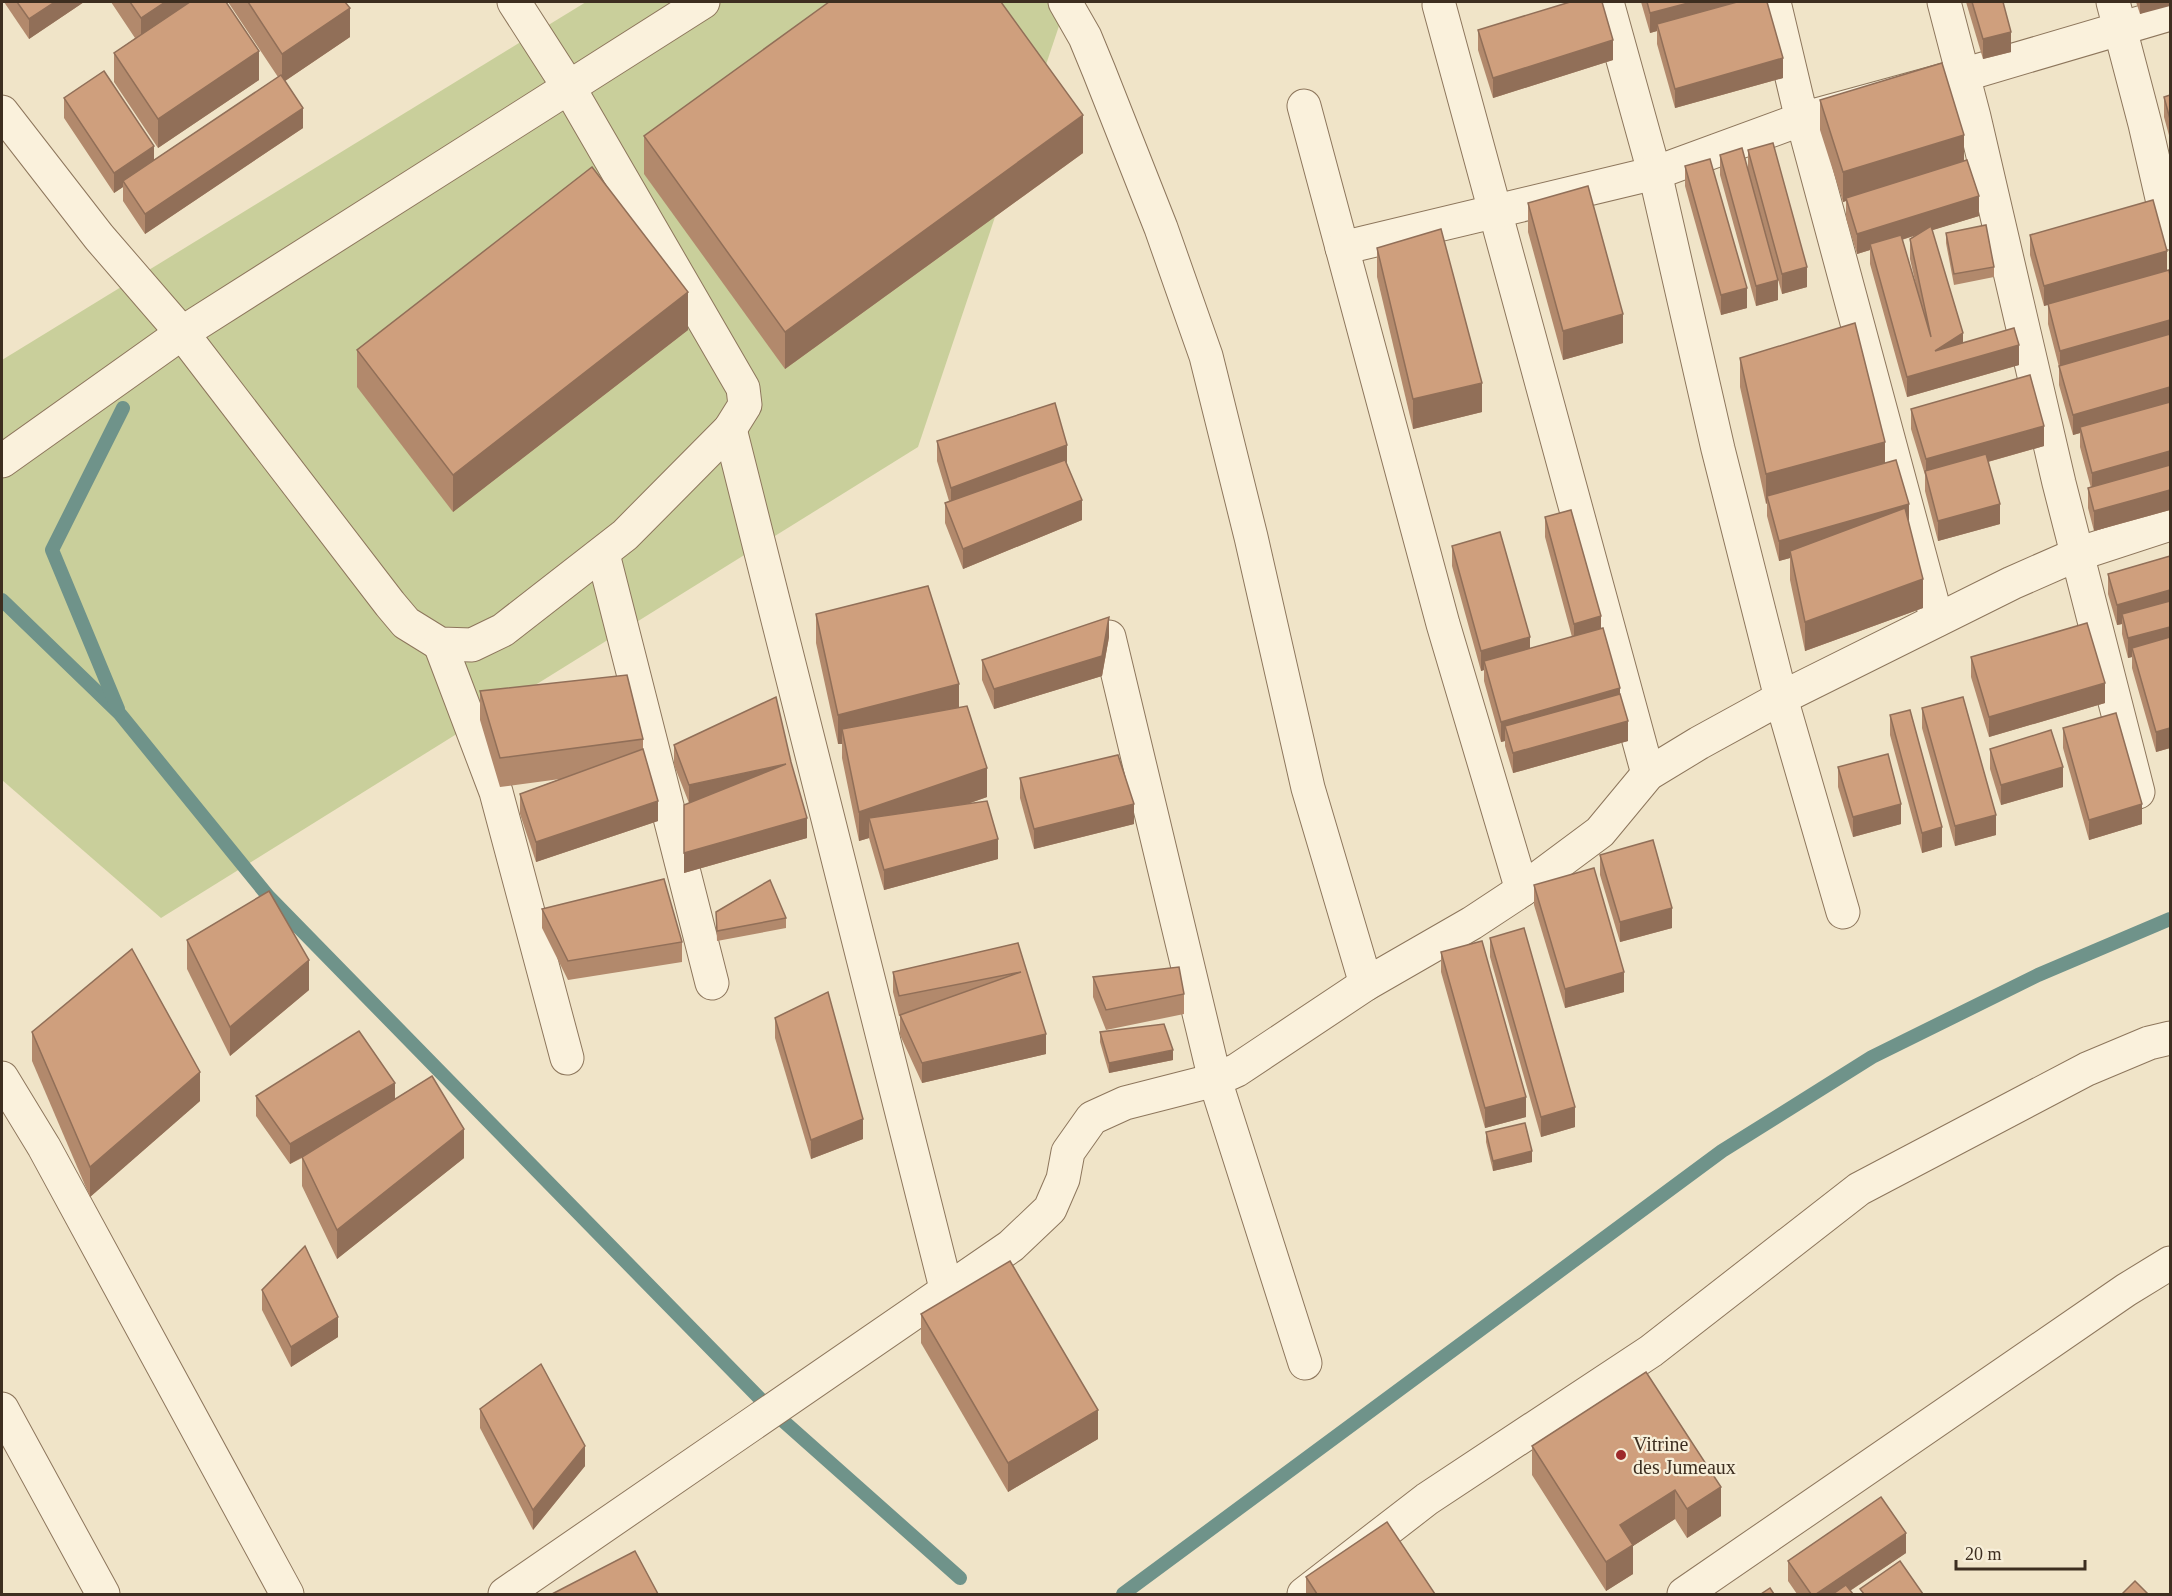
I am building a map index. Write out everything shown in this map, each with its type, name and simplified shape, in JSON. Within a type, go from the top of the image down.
[{"type":"street","points":[[2,112],[99,237],[183,333],[390,604],[406,622],[440,644],[472,645],[503,630],[625,535],[730,429],[745,405],[743,388],[568,86],[514,2]]},
{"type":"street","points":[[2,461],[183,333],[703,2]]},
{"type":"street","points":[[1065,2],[1085,37],[1099,70],[1161,228],[1206,356],[1251,537],[1308,788],[1366,984]]},
{"type":"street","points":[[1606,2],[1655,173],[1718,449],[1781,698],[1843,912]]},
{"type":"street","points":[[1774,2],[1802,118],[1937,621]]},
{"type":"street","points":[[1944,2],[2056,471],[2138,792]]},
{"type":"street","points":[[1439,5],[1493,211],[1648,774]]},
{"type":"street","points":[[1342,248],[1655,173],[1802,118],[1963,75],[2116,15],[2170,14]]},
{"type":"street","points":[[2116,15],[2145,124],[2170,233]]},
{"type":"street","points":[[1304,106],[1443,624],[1522,890]]},
{"type":"street","points":[[730,429],[947,1292]]},
{"type":"street","points":[[505,1594],[1011,1246],[1050,1209],[1063,1179],[1068,1152],[1092,1118],[1125,1103],[1215,1080],[1237,1070],[1366,984],[1472,923],[1522,890],[1600,832],[1648,774],[1781,698],[2003,588],[2078,554],[2170,524]]},
{"type":"street","points":[[603,554],[712,983]]},
{"type":"street","points":[[1109,637],[1215,1080],[1305,1363]]},
{"type":"street","points":[[440,644],[496,792],[567,1058]]},
{"type":"street","points":[[1304,1594],[1427,1499],[1651,1351],[1859,1189],[2087,1069],[2149,1043],[2170,1038]]},
{"type":"street","points":[[2,1078],[44,1147],[287,1594]]},
{"type":"street","points":[[1684,1594],[2116,1296],[2170,1263]]},
{"type":"street","points":[[2,1408],[103,1594]]},
{"type":"green space","points":[[586,2],[1067,2],[918,447],[161,918],[2,780],[2,360]]},
{"type":"building","points":[[17,2],[55,2],[29,19]]},
{"type":"building","points":[[130,2],[165,2],[141,18]]},
{"type":"building","points":[[190,2],[226,2],[259,51],[158,119],[114,53]]},
{"type":"building","points":[[248,2],[345,2],[350,8],[282,54]]},
{"type":"building","points":[[829,2],[1001,2],[1083,115],[785,332],[644,136]]},
{"type":"building","points":[[1570,2],[1602,2],[1613,40],[1493,78],[1478,30]]},
{"type":"building","points":[[1647,2],[1692,2],[1650,13]]},
{"type":"building","points":[[1737,2],[1767,2],[1783,58],[1675,89],[1657,24]]},
{"type":"building","points":[[1972,2],[2003,2],[2011,32],[1983,39]]},
{"type":"building","points":[[1942,63],[1964,135],[1843,172],[1820,100]]},
{"type":"building","points":[[104,71],[154,146],[114,173],[64,98]]},
{"type":"building","points":[[281,75],[303,108],[145,214],[123,181]]},
{"type":"building","points":[[2170,95],[2170,119],[2164,97]]},
{"type":"building","points":[[1773,143],[1807,267],[1782,274],[1748,150]]},
{"type":"building","points":[[1742,148],[1778,280],[1756,286],[1720,155]]},
{"type":"building","points":[[1710,159],[1747,288],[1721,295],[1685,166]]},
{"type":"building","points":[[1967,160],[1979,196],[1857,234],[1846,198]]},
{"type":"building","points":[[592,167],[688,292],[453,475],[357,350]]},
{"type":"building","points":[[1588,186],[1623,314],[1563,331],[1528,203]]},
{"type":"building","points":[[2153,200],[2167,251],[2044,286],[2030,235]]},
{"type":"building","points":[[1986,225],[1994,267],[1954,274],[1946,233]]},
{"type":"building","points":[[1931,226],[1963,333],[1935,351],[2014,328],[2019,345],[1907,377],[1870,244],[1901,235],[1931,337],[1910,239]]},
{"type":"building","points":[[1441,229],[1482,383],[1413,399],[1377,248]]},
{"type":"building","points":[[2169,270],[2170,320],[2060,351],[2048,304]]},
{"type":"building","points":[[1855,323],[1885,442],[1766,474],[1740,358]]},
{"type":"building","points":[[2170,334],[2170,387],[2073,415],[2059,366]]},
{"type":"building","points":[[2030,375],[2044,426],[1926,459],[1911,409]]},
{"type":"building","points":[[2170,402],[2170,451],[2092,473],[2080,427]]},
{"type":"building","points":[[1055,403],[1067,445],[951,488],[937,441]]},
{"type":"building","points":[[1986,454],[2000,504],[1938,521],[1925,471]]},
{"type":"building","points":[[1065,460],[1082,500],[963,549],[945,503]]},
{"type":"building","points":[[1896,460],[1909,504],[1779,541],[1767,496]]},
{"type":"building","points":[[2170,465],[2170,490],[2094,511],[2088,488]]},
{"type":"building","points":[[1905,508],[1923,579],[1805,622],[1790,551]]},
{"type":"building","points":[[1571,510],[1601,616],[1574,624],[1545,517]]},
{"type":"building","points":[[1500,532],[1530,637],[1481,651],[1452,546]]},
{"type":"building","points":[[2170,556],[2170,590],[2117,605],[2108,574]]},
{"type":"building","points":[[928,586],[959,684],[838,715],[816,614]]},
{"type":"building","points":[[2170,601],[2170,627],[2128,638],[2122,614]]},
{"type":"building","points":[[1109,617],[1102,656],[994,689],[982,660]]},
{"type":"building","points":[[2087,623],[2105,683],[1989,717],[1971,657]]},
{"type":"building","points":[[1603,628],[1620,688],[1501,722],[1484,661]]},
{"type":"building","points":[[2170,637],[2170,728],[2156,732],[2132,648]]},
{"type":"building","points":[[627,675],[643,739],[500,758],[480,691]]},
{"type":"building","points":[[1620,694],[1628,721],[1513,753],[1505,726]]},
{"type":"building","points":[[776,697],[807,818],[684,853],[684,805],[786,764],[689,785],[674,745]]},
{"type":"building","points":[[1963,697],[1996,815],[1955,826],[1922,708]]},
{"type":"building","points":[[967,706],[987,768],[859,812],[842,729]]},
{"type":"building","points":[[1910,710],[1942,827],[1922,833],[1890,715]]},
{"type":"building","points":[[2116,713],[2142,804],[2089,820],[2063,728]]},
{"type":"building","points":[[2051,730],[2063,767],[2001,785],[1990,749]]},
{"type":"building","points":[[643,749],[658,801],[536,842],[520,794]]},
{"type":"building","points":[[1888,754],[1901,804],[1853,817],[1838,767]]},
{"type":"building","points":[[1118,755],[1134,804],[1034,829],[1020,778]]},
{"type":"building","points":[[987,801],[998,839],[884,870],[869,818]]},
{"type":"building","points":[[1653,840],[1672,908],[1620,922],[1600,855]]},
{"type":"building","points":[[1594,868],[1624,972],[1565,989],[1534,885]]},
{"type":"building","points":[[664,879],[682,942],[568,961],[542,909]]},
{"type":"building","points":[[770,880],[786,918],[717,931],[716,912]]},
{"type":"building","points":[[269,891],[309,960],[230,1027],[187,940]]},
{"type":"building","points":[[1524,928],[1575,1107],[1541,1117],[1490,938]]},
{"type":"building","points":[[1482,941],[1526,1097],[1485,1108],[1441,952]]},
{"type":"building","points":[[1018,943],[1046,1034],[922,1063],[900,1015],[1021,972],[899,996],[893,972]]},
{"type":"building","points":[[132,949],[200,1072],[90,1167],[32,1032]]},
{"type":"building","points":[[1179,967],[1184,994],[1106,1010],[1093,977]]},
{"type":"building","points":[[828,992],[863,1119],[811,1140],[775,1018]]},
{"type":"building","points":[[1164,1024],[1173,1050],[1109,1063],[1100,1032]]},
{"type":"building","points":[[359,1031],[395,1083],[290,1144],[256,1096]]},
{"type":"building","points":[[432,1076],[464,1129],[337,1230],[302,1157]]},
{"type":"building","points":[[1525,1123],[1532,1151],[1493,1161],[1486,1132]]},
{"type":"building","points":[[305,1246],[338,1317],[291,1347],[262,1290]]},
{"type":"building","points":[[1010,1261],[1098,1410],[1008,1463],[921,1314]]},
{"type":"building","points":[[541,1364],[585,1446],[533,1510],[480,1409]]},
{"type":"building","points":[[1646,1372],[1721,1487],[1687,1509],[1675,1490],[1620,1525],[1633,1545],[1606,1562],[1532,1446]]},
{"type":"building","points":[[1881,1497],[1906,1533],[1816,1594],[1811,1594],[1788,1561]]},
{"type":"building","points":[[1387,1522],[1435,1594],[1317,1594],[1306,1577]]},
{"type":"building","points":[[635,1551],[658,1594],[552,1594]]},
{"type":"building","points":[[1900,1561],[1923,1594],[1864,1594],[1860,1589]]},
{"type":"building","points":[[2135,1581],[2148,1594],[2122,1594]]},
{"type":"building","points":[[1846,1585],[1853,1594],[1833,1594]]},
{"type":"building","points":[[1770,1588],[1774,1594],[1761,1594]]},
{"type":"waterway","points":[[118,709],[52,550],[123,408]]},
{"type":"waterway","points":[[2,600],[120,714],[268,896],[772,1411],[960,1578]]},
{"type":"waterway","points":[[1123,1594],[1722,1151],[1872,1057],[2038,975],[2170,919]]},
{"type":"place","name":"Vitrine des Jumeaux","points":[[1621,1455]]}]
